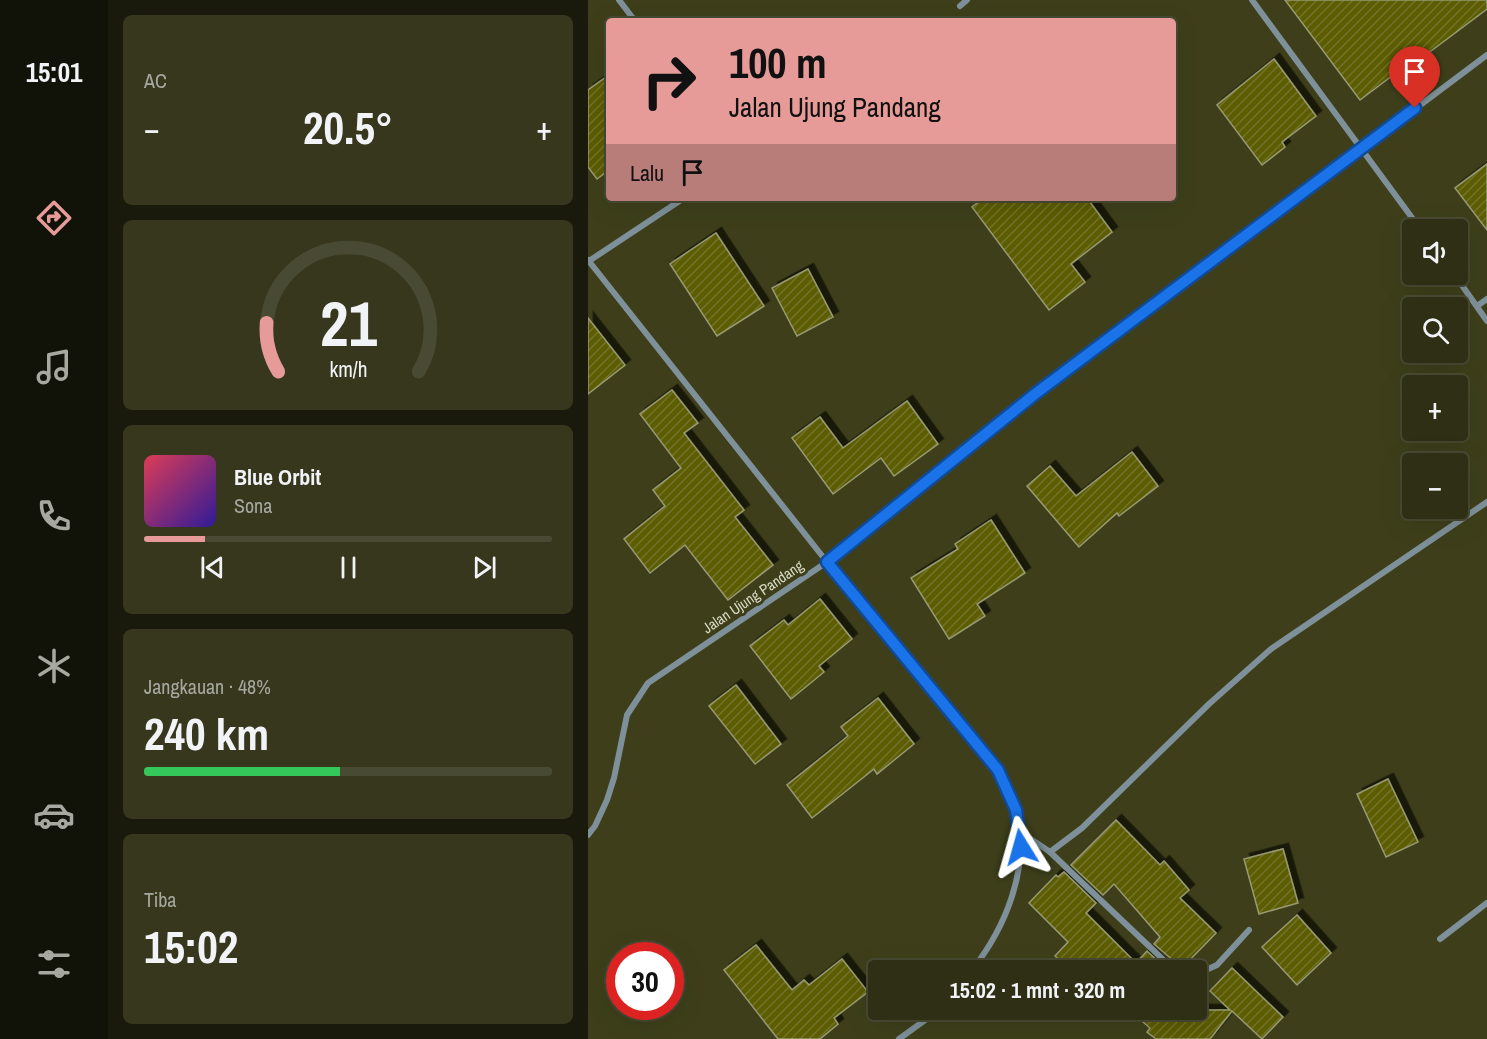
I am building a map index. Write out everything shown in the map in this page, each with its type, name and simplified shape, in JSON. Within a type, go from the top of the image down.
[{"type":"street","points":[[619,0],[633,18]]},
{"type":"street","points":[[960,6],[967,0]]},
{"type":"street","points":[[1252,0],[1413,219]]},
{"type":"street","name":"Jalan Ujung Pandang","points":[[588,835],[595,826],[607,800],[627,715],[648,683],[827,562],[1035,394],[1487,55]]},
{"type":"street","points":[[679,201],[588,261],[827,562],[998,770],[1016,810],[1021,847],[1013,897],[988,950],[980,960]]},
{"type":"street","points":[[1462,285],[1487,321]]},
{"type":"street","points":[[1477,306],[1487,299]]},
{"type":"street","points":[[1050,852],[1082,828],[1209,704],[1271,650],[1487,502]]},
{"type":"street","points":[[1019,831],[1050,852],[1164,960]]},
{"type":"street","points":[[1440,939],[1487,903]]},
{"type":"street","points":[[1207,970],[1217,965],[1249,930]]},
{"type":"street","points":[[899,1039],[925,1020]]},
{"type":"building","points":[[1285,0],[1487,0],[1487,9],[1427,54],[1425,51],[1360,100]]},
{"type":"building","points":[[1274,59],[1316,116],[1282,142],[1285,147],[1262,165],[1217,105]]},
{"type":"building","points":[[606,77],[606,172],[597,179],[588,167],[588,90]]},
{"type":"building","points":[[1487,164],[1487,230],[1455,188]]},
{"type":"building","points":[[980,201],[1089,201],[1112,232],[1071,264],[1085,282],[1049,310],[972,207]]},
{"type":"building","points":[[716,233],[764,306],[717,336],[670,264]]},
{"type":"building","points":[[808,269],[833,317],[797,336],[772,288]]},
{"type":"building","points":[[588,318],[625,365],[588,394]]},
{"type":"building","points":[[672,390],[698,423],[684,433],[744,510],[735,517],[773,565],[728,600],[685,545],[650,573],[624,539],[665,506],[653,490],[681,468],[640,414]]},
{"type":"building","points":[[907,401],[938,444],[894,476],[881,458],[833,494],[792,438],[820,417],[843,448]]},
{"type":"building","points":[[1132,452],[1158,486],[1119,516],[1117,513],[1079,547],[1027,486],[1050,466],[1076,496]]},
{"type":"building","points":[[991,520],[1025,573],[977,604],[985,616],[949,639],[911,578],[958,549],[955,544]]},
{"type":"building","points":[[820,599],[852,639],[819,666],[824,672],[791,699],[750,646],[784,620],[788,625]]},
{"type":"building","points":[[736,685],[781,744],[755,764],[709,706]]},
{"type":"building","points":[[878,698],[914,744],[877,774],[874,769],[812,818],[787,785],[848,736],[841,727]]},
{"type":"building","points":[[1388,779],[1418,842],[1386,857],[1357,794]]},
{"type":"building","points":[[1116,820],[1160,865],[1164,861],[1189,890],[1180,898],[1216,933],[1190,960],[1173,960],[1154,944],[1160,937],[1114,884],[1103,895],[1071,865]]},
{"type":"building","points":[[1283,849],[1298,903],[1259,914],[1244,859]]},
{"type":"building","points":[[1064,872],[1096,903],[1086,913],[1133,960],[1059,960],[1055,956],[1068,942],[1029,903],[1056,875],[1058,877]]},
{"type":"building","points":[[1297,915],[1331,953],[1297,985],[1262,947]]},
{"type":"building","points":[[756,945],[792,990],[804,980],[809,985],[842,959],[868,992],[834,1018],[838,1024],[820,1039],[778,1039],[724,970]]},
{"type":"building","points":[[1147,951],[1156,960],[1139,960]]},
{"type":"building","points":[[1232,968],[1283,1017],[1262,1039],[1232,1011],[1210,1039],[1156,1039],[1147,1032],[1150,1028],[1141,1020],[1207,1020],[1207,1010],[1230,1010],[1210,991]]},
{"type":"route","points":[[1021,847],[1016,810],[998,770],[827,562],[1035,394],[1415,108]]}]
